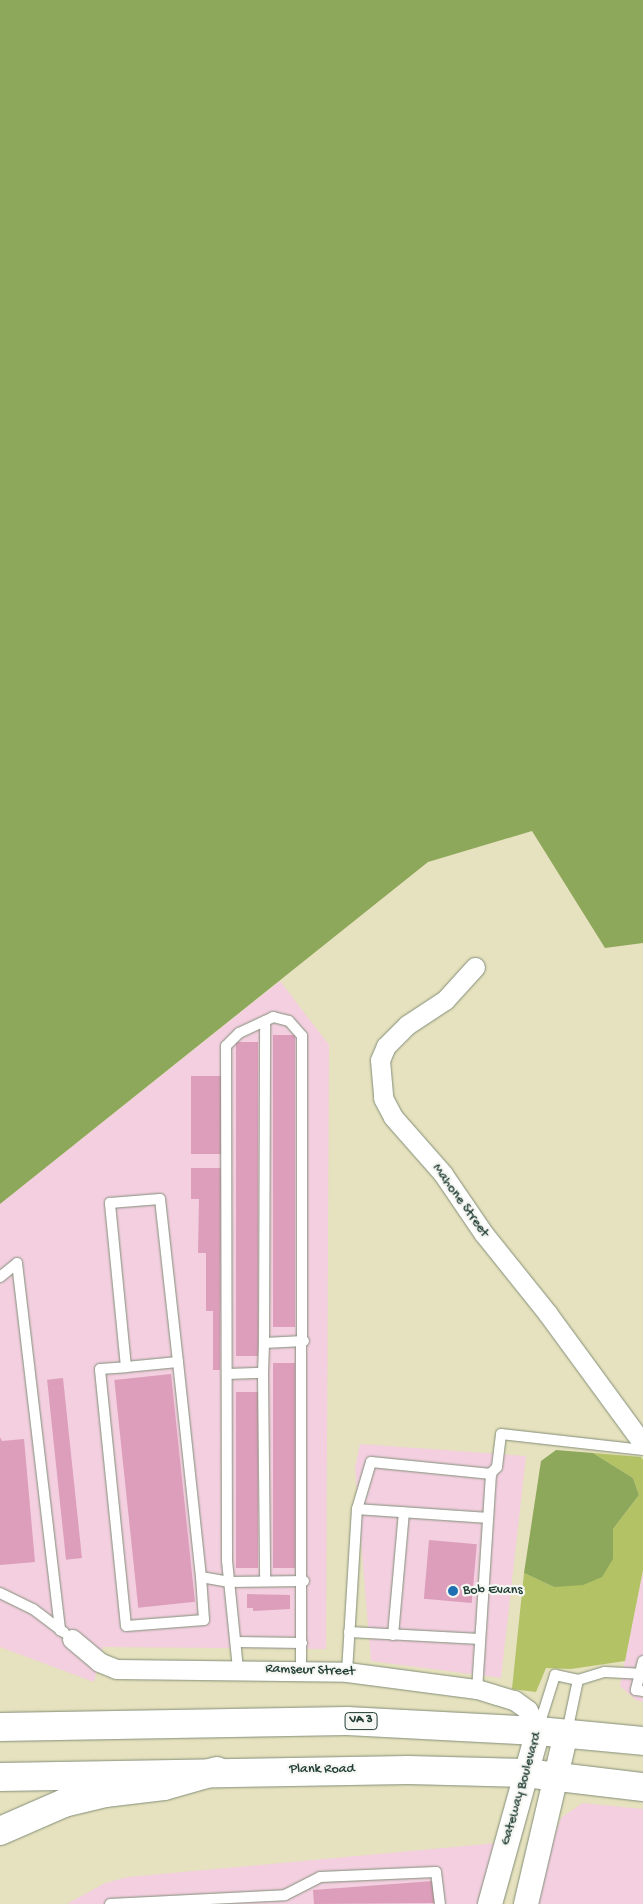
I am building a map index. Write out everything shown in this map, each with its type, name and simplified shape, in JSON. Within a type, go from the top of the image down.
[{"type":"highway","name":"VA 3","points":[[0,1727],[303,1720],[538,1730],[643,1741]]},
{"type":"highway","name":"Plank Road","points":[[0,1777],[217,1770],[526,1773],[643,1787]]},
{"type":"highway","points":[[0,1831],[64,1803],[105,1792],[164,1786],[217,1770]]},
{"type":"street","name":"Mahone Street","points":[[475,967],[445,1000],[407,1025],[386,1046],[380,1060],[383,1098],[392,1117],[443,1174],[484,1234],[548,1314],[643,1444]]},
{"type":"street","name":"Ramseur Street","points":[[66,1635],[99,1662],[116,1669],[301,1669],[347,1672],[477,1689],[514,1700],[528,1710],[538,1730]]},
{"type":"street","name":"Gateway Boulevard","points":[[490,1904],[538,1730]]},
{"type":"street","name":"Gateway Boulevard","points":[[526,1904],[566,1734]]},
{"type":"lane","points":[[238,1669],[230,1582],[226,1046],[239,1033],[273,1017],[290,1021],[302,1036],[304,1581],[301,1669]]},
{"type":"lane","points":[[265,1021],[263,1373],[265,1582]]},
{"type":"lane","points":[[126,1367],[110,1203],[160,1199],[178,1362],[201,1577],[204,1620],[126,1626],[100,1369],[126,1367],[178,1362]]},
{"type":"lane","points":[[0,1277],[17,1263],[66,1635]]},
{"type":"lane","points":[[264,1343],[304,1341]]},
{"type":"lane","points":[[227,1374],[263,1373]]},
{"type":"lane","points":[[477,1689],[490,1474],[497,1467],[501,1434],[643,1450]]},
{"type":"lane","points":[[347,1672],[357,1509],[371,1462],[490,1474]]},
{"type":"lane","points":[[357,1509],[488,1518]]},
{"type":"lane","points":[[393,1634],[404,1512]]},
{"type":"lane","points":[[201,1577],[230,1582],[304,1581]]},
{"type":"lane","points":[[0,1593],[34,1609],[66,1635]]},
{"type":"lane","points":[[349,1632],[480,1639]]},
{"type":"lane","points":[[236,1642],[302,1643]]},
{"type":"lane","points":[[643,1661],[636,1690],[643,1691]]},
{"type":"lane","points":[[578,1680],[605,1672],[640,1674]]},
{"type":"lane","name":"Gateway Boulevard","points":[[538,1730],[554,1675],[578,1680],[566,1734]]},
{"type":"lane","points":[[111,1904],[286,1899],[320,1877],[436,1872],[440,1904]]},
{"type":"shaded area","points":[[280,981],[329,1045],[326,1649],[103,1647],[94,1682],[0,1647],[0,1204]]},
{"type":"shaded area","points":[[360,1444],[526,1456],[501,1678],[371,1661],[355,1468]]},
{"type":"shaded area","points":[[643,1570],[643,1702],[636,1700],[620,1686]]},
{"type":"shaded area","points":[[583,1803],[643,1809],[643,1904],[536,1904],[557,1828],[562,1817]]},
{"type":"shaded area","points":[[497,1843],[481,1904],[67,1904],[105,1883],[128,1877]]},
{"type":"green space","points":[[0,0],[643,0],[643,943],[605,948],[532,831],[428,862],[0,1204]]},
{"type":"green space","points":[[556,1450],[593,1453],[633,1478],[639,1495],[613,1529],[613,1559],[602,1577],[583,1585],[554,1587],[524,1573],[541,1461]]},
{"type":"green space","points":[[593,1453],[641,1457],[643,1460],[643,1570],[625,1661],[571,1669],[546,1668],[536,1692],[512,1689],[524,1573],[554,1587],[613,1559],[613,1529],[639,1495],[633,1478]]},
{"type":"building","points":[[273,1035],[295,1035],[295,1327],[273,1327]]},
{"type":"building","points":[[236,1042],[258,1042],[258,1356],[236,1356]]},
{"type":"building","points":[[191,1076],[221,1076],[221,1154],[191,1154]]},
{"type":"building","points":[[191,1168],[221,1168],[220,1370],[213,1370],[213,1311],[206,1311],[206,1253],[198,1253],[199,1199],[191,1199]]},
{"type":"building","points":[[273,1363],[295,1363],[295,1568],[273,1568]]},
{"type":"building","points":[[171,1374],[195,1602],[138,1608],[114,1380]]},
{"type":"building","points":[[63,1378],[82,1558],[66,1560],[47,1380]]},
{"type":"building","points":[[236,1392],[258,1392],[258,1568],[236,1568]]},
{"type":"building","points":[[0,1437],[2,1441],[24,1439],[35,1562],[0,1565]]},
{"type":"building","points":[[429,1540],[477,1544],[472,1603],[424,1599]]},
{"type":"building","points":[[247,1594],[290,1595],[290,1609],[253,1611],[253,1608],[247,1608]]},
{"type":"building","points":[[433,1881],[435,1903],[314,1904],[313,1890]]},
{"type":"place","name":"Bob Evans","points":[[453,1591]]}]
